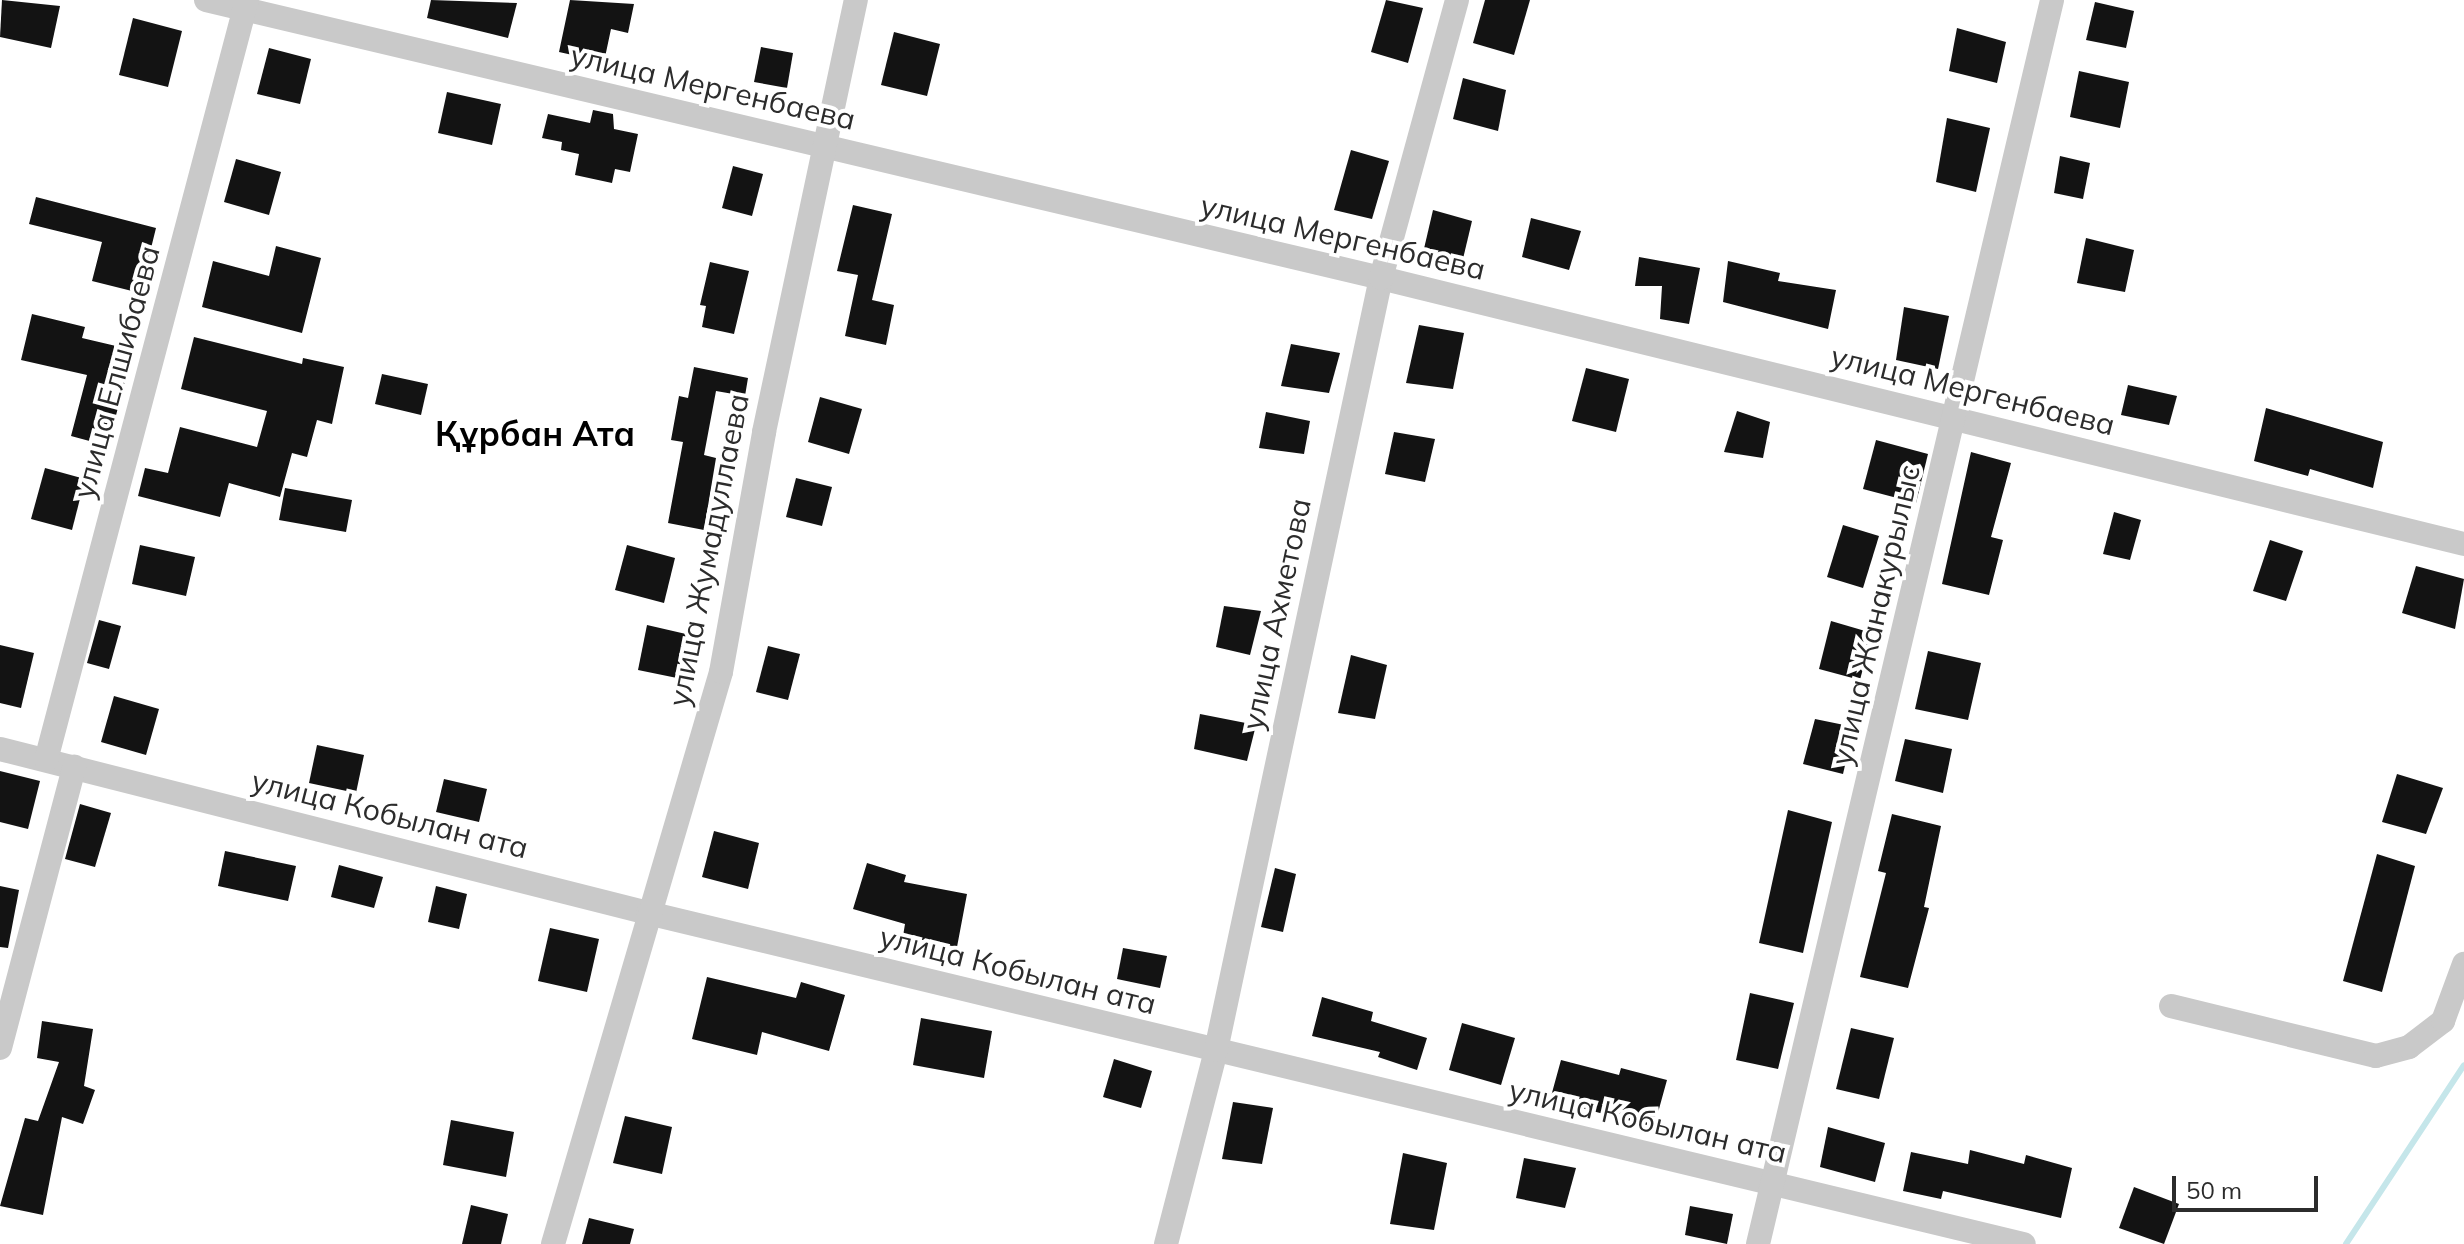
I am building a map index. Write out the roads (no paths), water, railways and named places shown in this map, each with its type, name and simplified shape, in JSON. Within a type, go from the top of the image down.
[{"type":"street","name":"улица Мергенбаева","points":[[206,0],[246,4],[2464,544]]},
{"type":"street","name":"улица Жумадуллаева","points":[[553,1244],[721,672],[824,146],[856,0]]},
{"type":"street","name":"улица Ахметова","points":[[1166,1244],[1216,1050],[1381,278],[1457,0]]},
{"type":"street","name":"улица Жанакурылыс","points":[[1758,1244],[2052,0]]},
{"type":"street","name":"улица Елшибаева","points":[[46,760],[246,4]]},
{"type":"street","name":"улица Кобылан ата","points":[[0,749],[648,913],[2024,1244]]},
{"type":"street","points":[[0,1048],[74,767]]},
{"type":"street","points":[[2171,1006],[2376,1056],[2409,1047],[2443,1021],[2464,964]]},
{"type":"waterway","points":[[2346,1244],[2464,1065]]},
{"type":"district","name":"Құрбан Ата","points":[[535,434]]}]
